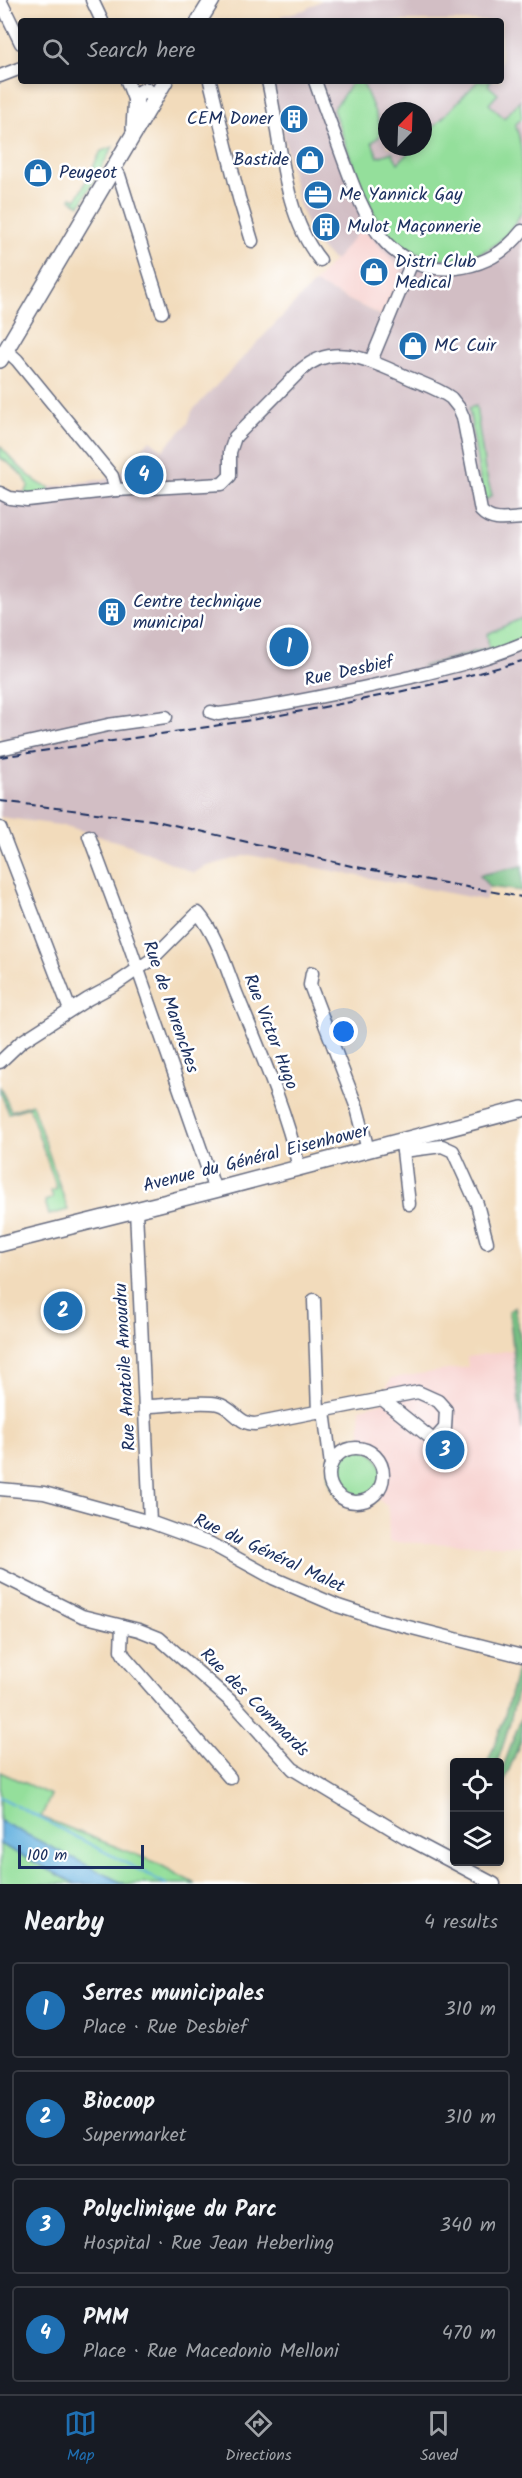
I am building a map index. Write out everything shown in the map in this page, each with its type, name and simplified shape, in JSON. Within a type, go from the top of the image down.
[{"type":"main road","points":[[201,18],[212,0]]},
{"type":"main road","points":[[3,355],[134,130],[145,95],[161,84]]},
{"type":"main road","name":"Avenue du Général Eisenhower","points":[[0,1244],[368,1150],[402,1146],[522,1109]]},
{"type":"street","points":[[0,0],[18,37]]},
{"type":"street","points":[[92,0],[101,18]]},
{"type":"street","points":[[0,76],[18,69]]},
{"type":"street","points":[[131,84],[145,95]]},
{"type":"street","points":[[211,84],[252,241]]},
{"type":"street","points":[[269,84],[291,201],[303,235],[320,260]]},
{"type":"street","points":[[316,84],[358,201],[386,243],[412,262],[447,269],[476,264],[501,253],[522,231]]},
{"type":"street","points":[[112,170],[119,176],[162,312]]},
{"type":"street","points":[[371,361],[412,262]]},
{"type":"street","points":[[3,355],[17,360],[112,476],[116,490]]},
{"type":"street","points":[[0,493],[10,498],[27,500],[116,490],[222,484],[230,476],[230,452],[235,437],[301,369],[330,355],[350,355],[371,361],[444,393],[454,401],[463,417],[480,511],[485,516],[494,519],[522,518]]},
{"type":"street","name":"Rue Desbief","points":[[211,712],[218,714],[270,707],[347,692],[452,667],[522,644]]},
{"type":"street","points":[[0,749],[108,725],[166,717]]},
{"type":"street","points":[[0,828],[70,1010]]},
{"type":"street","name":"Rue de Marenches","points":[[89,836],[215,1190]]},
{"type":"street","name":"Rue Victor Hugo","points":[[138,969],[198,913],[205,921],[262,1056],[299,1168]]},
{"type":"street","points":[[0,1062],[21,1042],[138,969]]},
{"type":"street","points":[[312,973],[310,985],[357,1108],[368,1150]]},
{"type":"street","points":[[409,1204],[402,1146],[442,1146],[453,1151],[477,1204],[487,1242]]},
{"type":"street","name":"Rue Anatoile Amoudru","points":[[136,1210],[150,1522]]},
{"type":"street","points":[[314,1300],[321,1411],[331,1466],[330,1483],[340,1497],[348,1501],[366,1501],[379,1490],[383,1482],[381,1464],[369,1451],[351,1449],[336,1458],[331,1466]]},
{"type":"street","points":[[146,1406],[219,1404],[248,1424],[418,1392],[438,1401],[446,1410],[447,1422],[443,1431],[435,1439]]},
{"type":"street","points":[[382,1399],[435,1439],[447,1451]]},
{"type":"street","name":"Rue du Général Malet","points":[[0,1489],[44,1493],[150,1522],[211,1544],[298,1590],[338,1606],[381,1620],[522,1656]]},
{"type":"street","name":"Rue des Commards","points":[[0,1575],[74,1613],[151,1633],[172,1648],[236,1705],[293,1769],[302,1776],[351,1802],[408,1838],[494,1884]]},
{"type":"street","points":[[122,1626],[121,1650],[125,1657],[230,1778]]},
{"type":"shaded area","points":[[322,0],[522,0],[522,866],[480,875],[489,887],[485,900],[249,855],[204,867],[194,873],[132,846],[66,826],[0,817],[0,751],[4,750],[0,733],[0,495],[116,477],[150,440],[163,450],[188,423],[192,411],[314,283],[382,316],[402,270],[362,228],[334,261],[314,242],[298,202],[273,84],[504,84],[504,18],[281,18],[280,16],[304,10]]},
{"type":"shaded area","points":[[362,228],[402,270],[381,315],[314,283]]},
{"type":"shaded area","points":[[513,1350],[522,1430],[522,1546],[389,1542],[388,1507],[377,1498],[386,1476],[384,1464],[375,1453],[362,1446],[360,1408],[389,1400],[387,1386],[392,1378],[468,1367],[467,1357]]},
{"type":"green space","points":[[351,84],[363,84],[378,120],[378,138],[372,142],[378,157],[394,156],[398,163],[405,156],[432,156],[432,129],[475,84],[489,84],[498,94],[489,104],[504,118],[520,101],[522,118],[515,125],[522,155],[522,210],[510,230],[497,243],[482,252],[449,259],[415,252],[399,243],[378,221],[356,174],[333,110]]},
{"type":"green space","points":[[113,147],[80,205],[70,199],[71,197],[77,199],[101,151]]},
{"type":"green space","points":[[476,406],[485,470],[492,495],[486,500],[483,498],[469,408]]},
{"type":"green space","points":[[0,446],[37,482],[49,487],[49,494],[24,496],[28,484],[17,471],[0,458]]},
{"type":"green space","points":[[522,618],[522,639],[498,649],[421,667],[489,648],[487,634]]},
{"type":"green space","points":[[522,866],[522,891],[489,887],[480,875]]},
{"type":"green space","points":[[0,1086],[11,1111],[32,1104],[68,1210],[49,1215],[45,1201],[53,1198],[51,1191],[57,1189],[29,1107],[9,1113],[0,1092]]},
{"type":"green space","points":[[515,1307],[522,1348],[522,1430],[509,1311]]},
{"type":"green space","points":[[356,1448],[366,1450],[375,1456],[381,1465],[383,1475],[381,1485],[375,1494],[366,1500],[356,1502],[346,1500],[337,1494],[331,1485],[329,1475],[331,1465],[337,1456],[346,1450]]},
{"type":"green space","points":[[520,1658],[516,1695],[505,1739],[498,1758],[490,1758],[503,1722]]},
{"type":"green space","points":[[522,1715],[522,1738],[504,1782],[504,1765]]},
{"type":"green space","points":[[0,1772],[51,1795],[41,1817],[157,1863],[195,1884],[123,1884],[0,1821]]},
{"type":"green space","points":[[0,1844],[76,1884],[0,1884]]},
{"type":"water","points":[[0,1821],[124,1884],[76,1884],[0,1844]]},
{"type":"waterway","points":[[0,1797],[166,1884]]},
{"type":"railway","points":[[0,757],[197,729],[328,706],[458,678],[522,661]]},
{"type":"railway","points":[[0,801],[152,820],[356,867],[522,897]]},
{"type":"place","name":"CEM Doner","points":[[294,119]]},
{"type":"place","name":"Bastide","points":[[310,160]]},
{"type":"place","name":"Peugeot","points":[[38,173]]},
{"type":"place","name":"Me Yannick Gay","points":[[318,195]]},
{"type":"place","name":"Mulot Maçonnerie","points":[[326,227]]},
{"type":"place","name":"Distri Club Medical","points":[[374,272]]},
{"type":"place","name":"MC Cuir","points":[[413,346]]},
{"type":"place","name":"PMM","points":[[144,475]]},
{"type":"place","name":"Centre technique municipal","points":[[112,612]]},
{"type":"place","name":"Serres municipales","points":[[289,647]]},
{"type":"place","name":"Biocoop","points":[[63,1311]]},
{"type":"place","name":"Polyclinique du Parc","points":[[445,1450]]}]
